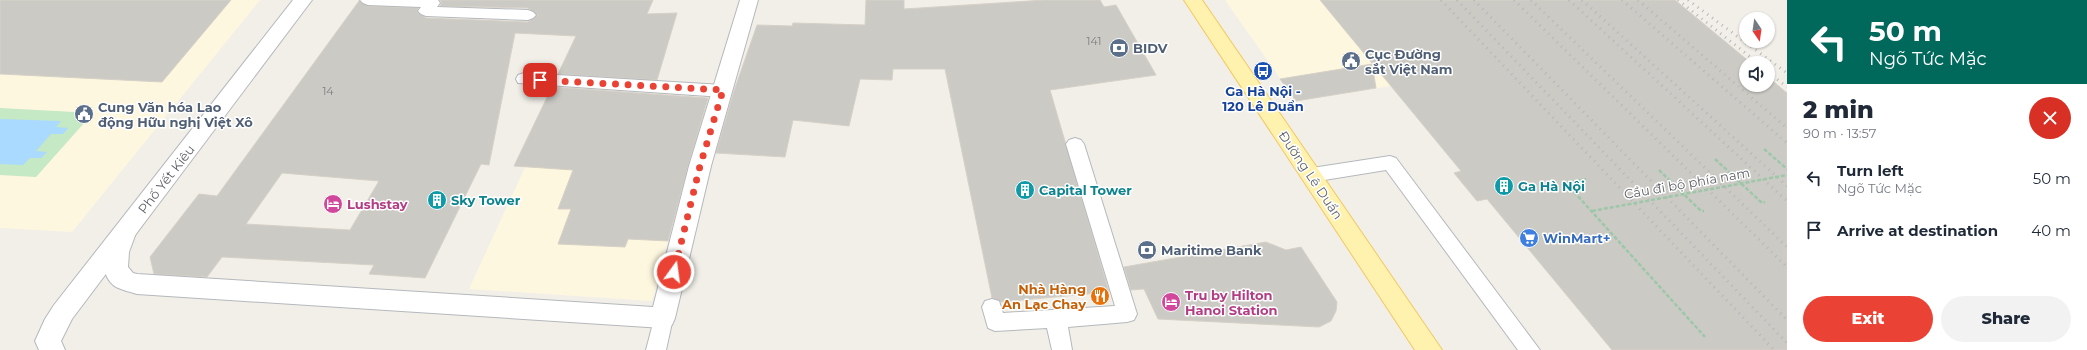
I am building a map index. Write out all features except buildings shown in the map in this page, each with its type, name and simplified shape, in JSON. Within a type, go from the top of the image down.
[{"type":"main road","name":"Đường Lê Duẩn","points":[[1193,0],[1429,350]]},
{"type":"street","name":"Phố Yết Kiêu","points":[[50,345],[54,326],[63,312],[303,0]]},
{"type":"street","points":[[124,233],[118,247],[116,260],[117,272],[125,280],[137,284],[663,318],[700,166],[749,0]]},
{"type":"lane","points":[[368,0],[433,2]]},
{"type":"lane","points":[[433,2],[426,11],[528,15]]},
{"type":"lane","points":[[524,79],[723,90]]},
{"type":"lane","points":[[992,307],[995,322],[1127,314],[1075,144]]},
{"type":"lane","points":[[1312,175],[1390,163],[1530,350]]},
{"type":"lane","points":[[656,350],[663,318]]},
{"type":"lane","points":[[1056,319],[1062,350]]},
{"type":"path","points":[[1767,149],[1764,149],[1787,169]]},
{"type":"path","points":[[1718,158],[1715,159],[1762,203],[1765,202]]},
{"type":"path","points":[[1662,169],[1659,170],[1701,212],[1704,211]]},
{"type":"path","name":"Cầu đi bộ phía nam","points":[[1592,211],[1787,175]]},
{"type":"path","points":[[1586,179],[1566,183],[1705,336]]},
{"type":"shaded area","name":"Cung Văn hóa Lao động Hữu nghị Việt Xô","points":[[0,0],[260,0],[72,232],[0,228]]},
{"type":"shaded area","name":"Cục Đường sắt Việt Nam","points":[[1225,0],[1379,0],[1447,77],[1296,101]]},
{"type":"shaded area","points":[[540,135],[698,145],[668,241],[652,301],[469,289]]},
{"type":"green space","points":[[0,108],[93,113],[36,177],[0,175]]},
{"type":"water","points":[[0,119],[61,121],[56,127],[68,128],[63,134],[51,134],[36,151],[47,152],[41,158],[30,158],[23,165],[0,164]]},
{"type":"railway","points":[[1441,0],[1774,350]]},
{"type":"railway","points":[[1457,0],[1787,343]]},
{"type":"railway","points":[[1474,0],[1787,320]]},
{"type":"railway","points":[[1514,0],[1787,267]]},
{"type":"railway","points":[[1531,0],[1787,247]]},
{"type":"railway","points":[[1569,0],[1787,201]]},
{"type":"railway","points":[[1582,0],[1787,186]]},
{"type":"railway","points":[[1622,0],[1787,143]]},
{"type":"railway","points":[[1638,0],[1787,128]]},
{"type":"railway","points":[[1678,0],[1749,56]]},
{"type":"railway","points":[[1688,0],[1787,73]]},
{"type":"railway","points":[[1775,78],[1787,87]]},
{"type":"place","name":"BIDV","points":[[1119,48]]},
{"type":"place","name":"Cục Đường sắt Việt Nam","points":[[1351,61]]},
{"type":"place","name":"Ga Hà Nội - 120 Lê Duẩn","points":[[1263,71]]},
{"type":"place","name":"Cung Văn hóa Lao động Hữu nghị Việt Xô","points":[[84,114]]},
{"type":"place","name":"Ga Hà Nội","points":[[1504,186]]},
{"type":"place","name":"Capital Tower","points":[[1025,190]]},
{"type":"place","name":"Sky Tower","points":[[437,200]]},
{"type":"place","name":"Lushstay","points":[[333,204]]},
{"type":"place","name":"WinMart+","points":[[1529,238]]},
{"type":"place","name":"Maritime Bank","points":[[1147,250]]},
{"type":"place","name":"Nhà Hàng An Lạc Chay","points":[[1100,296]]},
{"type":"place","name":"Tru by Hilton Hanoi Station","points":[[1171,302]]},
{"type":"route","points":[[540,80],[723,90],[700,166],[674,272]]}]
